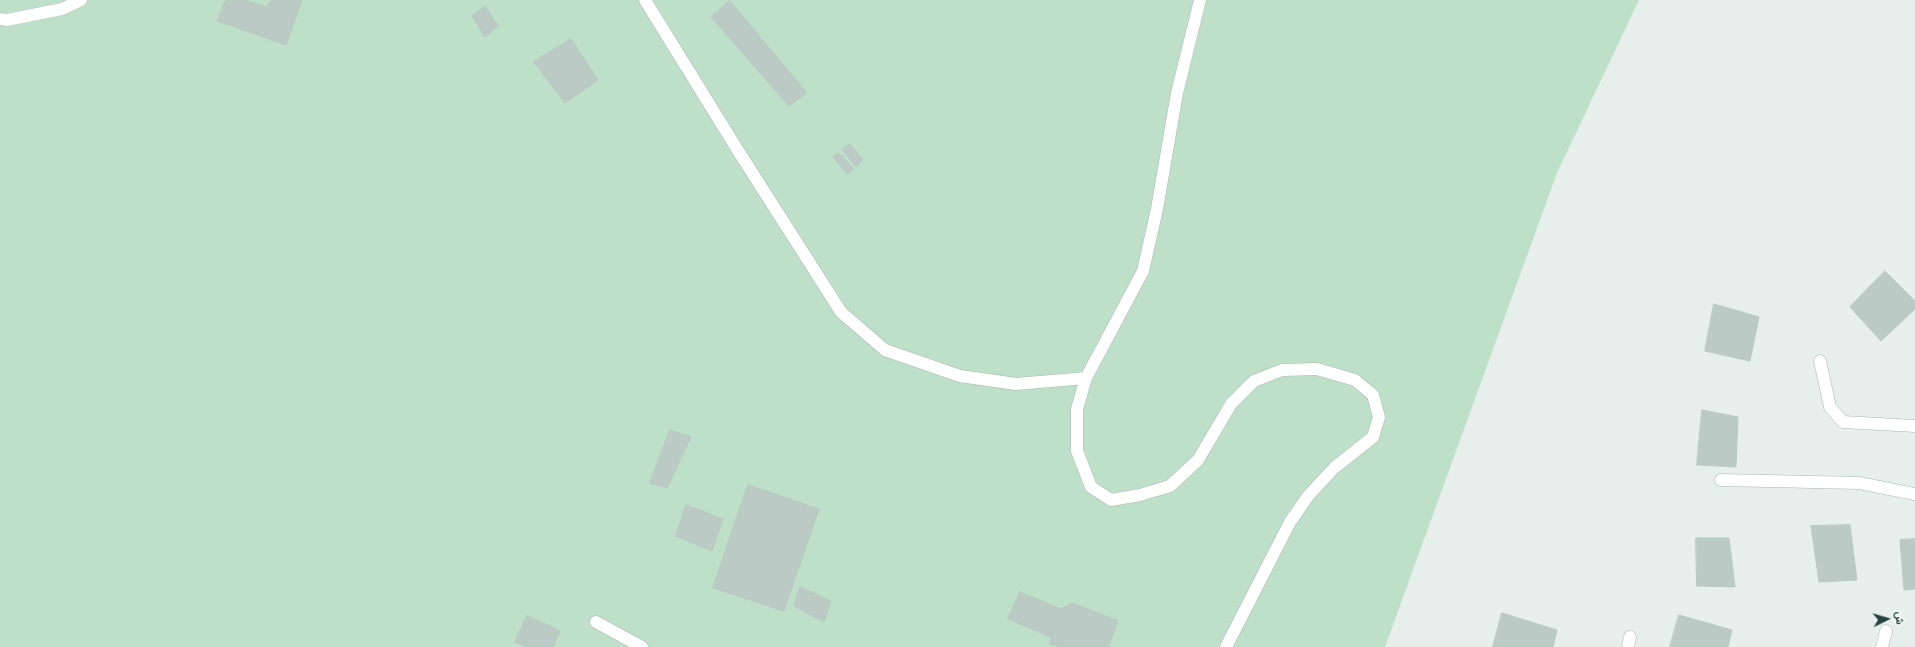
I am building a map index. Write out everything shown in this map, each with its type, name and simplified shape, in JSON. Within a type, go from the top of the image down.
[{"type":"street","points":[[0,19],[7,20],[62,9],[81,0]]},
{"type":"street","points":[[645,0],[736,149],[841,312],[885,350],[960,376],[1016,384],[1086,378]]},
{"type":"street","points":[[1200,0],[1177,93],[1157,209],[1143,272],[1086,378],[1077,409],[1077,451],[1091,488],[1112,500],[1140,495],[1170,486],[1198,460],[1231,404],[1254,381],[1282,370],[1317,369],[1355,380],[1373,395],[1378,417],[1373,437],[1334,468],[1308,496],[1290,522],[1226,647]]},
{"type":"street","points":[[1820,361],[1830,407],[1843,422],[1915,426]]},
{"type":"street","points":[[1721,480],[1859,483],[1915,494]]},
{"type":"street","points":[[596,622],[642,647]]},
{"type":"street","points":[[1882,647],[1886,631]]},
{"type":"green space","points":[[0,0],[1639,0],[1557,173],[1385,647],[0,647]]},
{"type":"building","points":[[226,0],[245,0],[267,7],[271,0],[302,0],[286,45],[217,21]]},
{"type":"building","points":[[730,1],[807,93],[789,106],[711,17]]},
{"type":"building","points":[[485,6],[498,26],[485,37],[472,16]]},
{"type":"building","points":[[571,39],[598,80],[565,103],[534,62]]},
{"type":"building","points":[[850,144],[863,160],[856,167],[842,149]]},
{"type":"building","points":[[839,153],[854,169],[847,174],[833,157]]},
{"type":"building","points":[[1885,271],[1915,301],[1915,309],[1881,341],[1850,307]]},
{"type":"building","points":[[1714,304],[1759,317],[1750,361],[1705,351]]},
{"type":"building","points":[[1702,410],[1738,417],[1736,467],[1697,465]]},
{"type":"building","points":[[670,430],[691,437],[667,488],[650,483]]},
{"type":"building","points":[[748,485],[819,509],[784,611],[713,588]]},
{"type":"building","points":[[686,505],[723,519],[712,551],[676,536]]},
{"type":"building","points":[[1850,525],[1857,580],[1819,582],[1811,526]]},
{"type":"building","points":[[1696,538],[1729,538],[1735,587],[1697,586]]},
{"type":"building","points":[[1915,539],[1915,589],[1904,590],[1900,540]]},
{"type":"building","points":[[800,587],[831,601],[824,622],[794,606]]},
{"type":"building","points":[[1020,592],[1061,609],[1073,603],[1118,621],[1108,647],[1059,647],[1050,644],[1051,637],[1008,619]]},
{"type":"building","points":[[1502,613],[1557,630],[1553,647],[1493,647]]},
{"type":"building","points":[[1679,615],[1732,630],[1728,647],[1670,647]]},
{"type":"building","points":[[527,616],[560,631],[553,647],[526,647],[515,642]]}]
